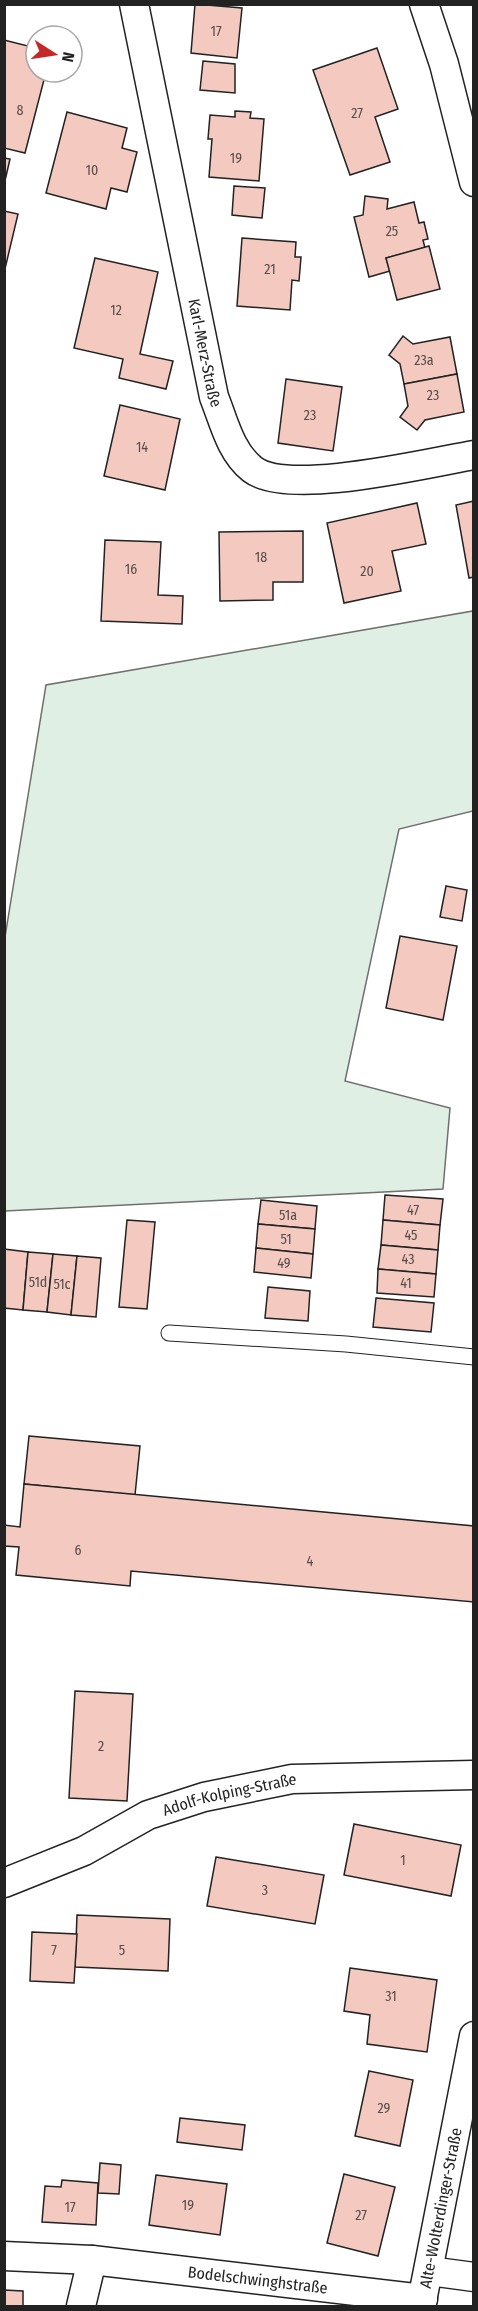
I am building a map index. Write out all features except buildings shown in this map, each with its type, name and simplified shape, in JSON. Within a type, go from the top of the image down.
[{"type":"street","name":"Karl-Merz-Straße","points":[[134,4],[214,397],[234,450],[254,471],[278,478],[319,481],[474,455]]},
{"type":"street","points":[[424,4],[444,64],[474,182]]},
{"type":"street","name":"Adolf-Kolping-Straße","points":[[4,1883],[84,1851],[148,1815],[204,1797],[292,1779],[474,1775]]},
{"type":"street","name":"Alte-Wolterdinger-Straße","points":[[422,2303],[474,2037]]},
{"type":"street","name":"Bodelschwinghstraße","points":[[4,2256],[92,2260],[422,2303]]},
{"type":"street","points":[[81,2307],[92,2260]]},
{"type":"street","points":[[429,2271],[474,2277]]},
{"type":"lane","points":[[169,1333],[346,1344],[474,1356]]},
{"type":"green space","points":[[473,611],[473,811],[399,829],[345,1081],[450,1108],[443,1189],[5,1211],[5,937],[46,685]]}]
